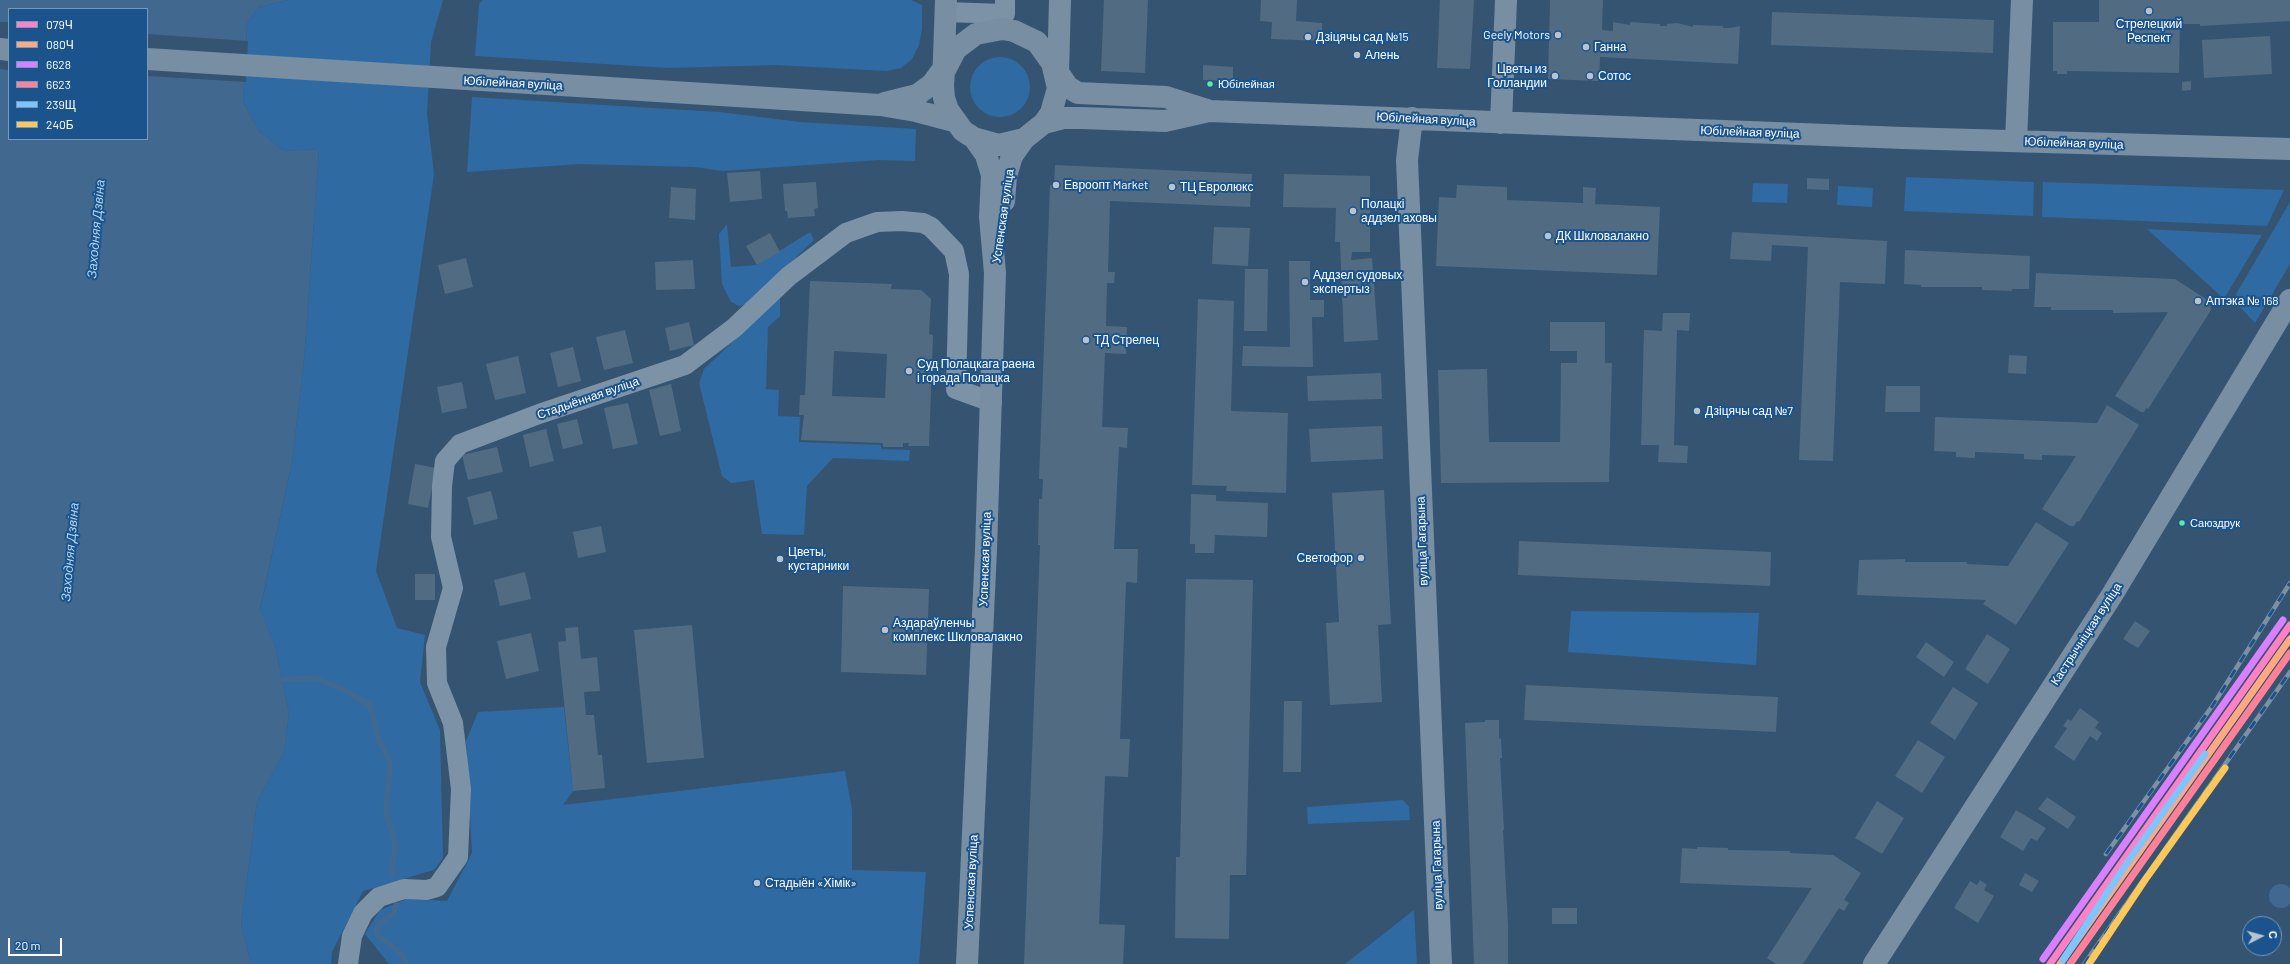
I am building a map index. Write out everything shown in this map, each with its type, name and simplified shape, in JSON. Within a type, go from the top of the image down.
[{"type":"main road","points":[[946,6],[946,104],[954,121],[974,138],[999,145],[1024,139],[1044,124],[1051,113],[1056,75],[1060,0]]},
{"type":"main road","points":[[1501,123],[1506,0]]},
{"type":"main road","points":[[2016,141],[2022,0]]},
{"type":"main road","points":[[945,72],[965,41],[982,32],[1002,29],[1014,31],[1032,39],[1046,52],[1056,75]]},
{"type":"main road","name":"Юбілейная вуліца","points":[[148,59],[880,105],[916,111],[954,121]]},
{"type":"main road","name":"Юбілейная вуліца","points":[[880,105],[917,95],[945,72]]},
{"type":"main road","name":"Юбілейная вуліца","points":[[1056,75],[1068,87],[1078,93],[1166,97],[1210,111]]},
{"type":"main road","name":"Юбілейная вуліца","points":[[1044,124],[1064,118],[1165,121],[1210,111],[1412,118],[1501,123],[2290,149]]},
{"type":"main road","name":"вуліца Гагарына","points":[[1412,118],[1407,160],[1441,964]]},
{"type":"main road","name":"Успенская вуліца","points":[[967,964],[992,402],[995,273],[990,217],[992,176],[986,156],[974,138]]},
{"type":"main road","name":"Успенская вуліца","points":[[995,273],[1003,217],[1006,176],[1012,156],[1024,139]]},
{"type":"main road","name":"Кастрычніцкая вуліца","points":[[1874,964],[2112,595],[2290,300]]},
{"type":"street","points":[[946,6],[1005,14],[1005,0]]},
{"type":"street","name":"Стадыённая вуліца","points":[[348,964],[352,936],[362,912],[379,897],[404,889],[427,890],[437,887],[458,856],[461,789],[453,723],[437,683],[436,647],[453,588],[441,537],[442,486],[445,461],[460,444],[539,414],[685,366],[734,328],[789,276],[846,233],[877,222],[902,221],[923,223],[931,227],[954,252],[959,274],[956,389],[992,402]]},
{"type":"shaded area","points":[[288,0],[443,0],[431,42],[427,113],[434,174],[376,571],[397,628],[425,635],[420,682],[440,730],[443,858],[434,870],[363,891],[332,952],[331,964],[251,964],[241,924],[257,802],[284,752],[289,714],[275,646],[260,610],[292,462],[304,360],[319,149],[284,151],[259,131],[243,102],[247,23],[259,7]]},
{"type":"shaded area","points":[[483,0],[911,0],[922,5],[922,29],[919,45],[912,59],[901,68],[887,71],[775,65],[669,68],[475,56],[479,4]]},
{"type":"shaded area","points":[[994,57],[1006,57],[1017,62],[1025,70],[1030,81],[1028,99],[1017,112],[1006,117],[994,117],[983,112],[975,104],[970,93],[970,81],[975,70],[983,62]]},
{"type":"shaded area","points":[[472,97],[719,112],[800,122],[916,129],[915,161],[879,160],[723,171],[694,167],[580,164],[467,172]]},
{"type":"shaded area","points":[[1906,177],[2034,182],[2033,216],[1904,211]]},
{"type":"shaded area","points":[[2043,182],[2284,190],[2267,226],[2042,217]]},
{"type":"shaded area","points":[[1753,183],[1788,184],[1787,203],[1752,202]]},
{"type":"shaded area","points":[[1838,186],[1873,188],[1872,207],[1837,205]]},
{"type":"shaded area","points":[[2290,202],[2290,264],[2255,323],[2238,305],[2236,294]]},
{"type":"shaded area","points":[[727,224],[731,267],[757,265],[810,232],[814,240],[747,304],[739,306],[731,302],[722,284],[719,234]]},
{"type":"shaded area","points":[[2147,229],[2262,235],[2224,299]]},
{"type":"shaded area","points":[[780,297],[780,316],[768,327],[766,389],[779,390],[778,416],[800,417],[799,442],[881,445],[881,449],[910,450],[909,461],[833,458],[807,486],[804,535],[762,534],[754,480],[731,483],[722,476],[699,383],[704,369]]},
{"type":"shaded area","points":[[1571,611],[1759,613],[1756,665],[1568,652]]},
{"type":"shaded area","points":[[564,707],[573,791],[563,805],[845,771],[852,810],[852,870],[926,872],[919,964],[389,964],[365,934],[380,910],[407,899],[447,901],[472,853],[466,741],[478,712]]},
{"type":"shaded area","points":[[1403,800],[1409,807],[1410,820],[1308,824],[1307,807]]},
{"type":"shaded area","points":[[1414,910],[1417,964],[1345,964]]},
{"type":"water","name":"Заходняя Дзвіна","points":[[0,0],[288,0],[259,7],[247,23],[243,102],[259,131],[284,151],[319,149],[304,360],[292,462],[260,609],[275,646],[289,714],[284,752],[257,802],[241,924],[251,964],[0,964]]},
{"type":"water","points":[[2281,884],[2291,891],[2291,901],[2289,904],[2281,908],[2273,904],[2269,896],[2273,888]]},
{"type":"pier","points":[[0,22],[8,22],[8,70],[0,69]]},
{"type":"pier","points":[[148,34],[248,41],[246,82],[148,76]]},
{"type":"building","points":[[1104,0],[1148,0],[1145,73],[1101,71]]},
{"type":"building","points":[[1261,0],[1297,0],[1296,21],[1322,23],[1322,41],[1271,39],[1272,22],[1260,21]]},
{"type":"building","points":[[1440,0],[1474,0],[1470,69],[1437,68]]},
{"type":"building","points":[[1550,0],[1603,0],[1602,30],[1613,31],[1613,22],[1630,25],[1630,22],[1660,24],[1660,26],[1667,26],[1667,24],[1677,23],[1693,27],[1693,25],[1723,26],[1723,28],[1740,26],[1738,64],[1600,57],[1599,81],[1548,79]]},
{"type":"building","points":[[2099,0],[2290,0],[2290,21],[2200,26],[2200,24],[2180,24],[2179,73],[2067,71],[2067,74],[2057,74],[2057,71],[2053,71],[2053,22],[2099,22]]},
{"type":"building","points":[[1772,12],[1994,20],[1993,53],[1771,45]]},
{"type":"building","points":[[2270,36],[2272,74],[2204,78],[2202,40]]},
{"type":"building","points":[[1203,65],[1233,67],[1233,81],[1203,80]]},
{"type":"building","points":[[2191,81],[2191,90],[2182,91],[2182,82]]},
{"type":"building","points":[[1055,165],[1252,174],[1250,207],[1110,201],[1108,272],[1115,272],[1114,283],[1107,283],[1106,326],[1127,327],[1126,354],[1105,353],[1102,427],[1128,428],[1127,448],[1119,447],[1114,549],[1138,549],[1137,583],[1126,582],[1120,739],[1130,739],[1128,777],[1105,776],[1099,924],[1125,925],[1123,964],[1024,964],[1040,545],[1038,545],[1039,499],[1042,499],[1043,479],[1039,479],[1050,185],[1054,185]]},
{"type":"building","points":[[760,171],[762,199],[730,202],[727,173]]},
{"type":"building","points":[[1284,174],[1370,176],[1370,252],[1352,252],[1351,260],[1372,258],[1378,340],[1344,342],[1340,242],[1335,242],[1336,208],[1283,207]]},
{"type":"building","points":[[1807,178],[1829,179],[1829,190],[1807,189]]},
{"type":"building","points":[[816,182],[818,208],[814,209],[815,216],[788,218],[787,211],[785,211],[783,184]]},
{"type":"building","name":"ДК Шкловалакно","points":[[1457,185],[1507,187],[1507,200],[1583,203],[1583,187],[1596,188],[1595,204],[1660,207],[1657,275],[1436,266],[1439,197],[1456,198]]},
{"type":"building","points":[[671,187],[696,189],[695,220],[669,218]]},
{"type":"building","points":[[1214,227],[1250,228],[1248,266],[1212,264]]},
{"type":"building","points":[[1732,232],[1887,241],[1885,284],[1840,282],[1833,461],[1799,460],[1808,247],[1772,245],[1771,261],[1730,259]]},
{"type":"building","points":[[770,233],[780,252],[757,265],[746,246]]},
{"type":"building","points":[[1905,250],[2030,256],[2029,289],[2012,289],[2012,291],[1982,290],[1982,287],[1921,287],[1921,285],[1904,284]]},
{"type":"building","points":[[466,258],[473,287],[445,294],[438,265]]},
{"type":"building","points":[[693,260],[695,289],[656,290],[655,262]]},
{"type":"building","points":[[1289,261],[1310,261],[1310,300],[1324,300],[1324,317],[1312,317],[1313,367],[1242,366],[1243,346],[1290,347]]},
{"type":"building","points":[[1245,269],[1268,269],[1267,331],[1244,331]]},
{"type":"building","points":[[2036,273],[2175,279],[2209,301],[2211,310],[2148,409],[2146,408],[2144,412],[2141,412],[2115,396],[2168,312],[2113,313],[2113,310],[2051,310],[2051,307],[2034,307]]},
{"type":"building","name":"Суд Полацкага раена і горада Полацка","points":[[810,281],[892,284],[891,289],[921,290],[931,299],[929,334],[933,335],[929,446],[908,446],[909,443],[903,443],[903,447],[883,447],[883,443],[801,440],[804,415],[799,415],[800,395],[805,395]],"holes":[[[834,351],[887,354],[885,398],[832,396]]]},
{"type":"building","points":[[1198,299],[1234,301],[1231,411],[1288,413],[1286,493],[1226,491],[1227,486],[1192,485]]},
{"type":"building","points":[[1663,313],[1690,313],[1689,331],[1677,330],[1674,445],[1688,446],[1687,463],[1658,462],[1659,445],[1641,445],[1644,330],[1662,331]]},
{"type":"building","points":[[689,322],[694,345],[670,351],[665,328]]},
{"type":"building","points":[[1550,322],[1605,322],[1605,363],[1612,363],[1609,482],[1441,483],[1438,370],[1487,369],[1489,442],[1560,442],[1561,363],[1577,363],[1577,351],[1550,351]]},
{"type":"building","points":[[625,330],[633,363],[604,370],[596,337]]},
{"type":"building","points":[[573,347],[581,381],[558,387],[550,353]]},
{"type":"building","points":[[2009,355],[2027,356],[2026,374],[2008,373]]},
{"type":"building","points":[[518,356],[526,393],[495,400],[486,364]]},
{"type":"building","points":[[1381,373],[1382,399],[1308,401],[1307,376]]},
{"type":"building","points":[[462,382],[467,408],[442,413],[437,387]]},
{"type":"building","points":[[671,384],[681,431],[660,436],[649,390]]},
{"type":"building","points":[[1886,386],[1920,386],[1920,412],[1885,412]]},
{"type":"building","points":[[628,403],[638,444],[613,449],[604,408]]},
{"type":"building","points":[[2107,405],[2139,425],[2079,522],[2077,521],[2074,526],[2070,526],[2042,509],[2076,456],[2042,455],[2042,460],[2024,459],[2024,454],[1975,452],[1975,458],[1956,457],[1956,452],[1934,451],[1935,417],[2097,423]]},
{"type":"building","points":[[577,419],[583,444],[563,449],[557,424]]},
{"type":"building","points":[[1382,426],[1383,459],[1311,462],[1309,429]]},
{"type":"building","points":[[546,429],[554,461],[530,467],[523,435]]},
{"type":"building","points":[[497,447],[503,472],[468,480],[462,455]]},
{"type":"building","points":[[415,464],[436,468],[428,508],[408,504]]},
{"type":"building","name":"Светофор","points":[[1384,490],[1391,624],[1378,625],[1382,702],[1330,705],[1326,623],[1339,622],[1332,493]]},
{"type":"building","points":[[491,491],[498,519],[474,525],[467,497]]},
{"type":"building","points":[[1191,494],[1216,495],[1216,501],[1268,503],[1267,537],[1215,535],[1214,553],[1195,553],[1195,544],[1190,544]]},
{"type":"building","points":[[2036,522],[2069,543],[2016,625],[1983,604],[1986,600],[1857,595],[1859,560],[1905,559],[1905,562],[1967,562],[1967,564],[2008,566]]},
{"type":"building","points":[[601,526],[606,552],[578,558],[573,532]]},
{"type":"building","points":[[1519,541],[1771,552],[1770,586],[1518,575]]},
{"type":"building","points":[[525,572],[531,599],[500,606],[494,580]]},
{"type":"building","points":[[415,574],[435,574],[435,600],[415,600]]},
{"type":"building","points":[[1186,579],[1253,580],[1246,875],[1230,875],[1229,939],[1175,938],[1176,857],[1180,857]]},
{"type":"building","name":"Аздараўленчы комплекс Шкловалакно","points":[[843,586],[929,589],[926,675],[841,672]]},
{"type":"building","points":[[2135,621],[2150,631],[2138,648],[2123,639]]},
{"type":"building","points":[[692,625],[704,758],[647,763],[634,630]]},
{"type":"building","points":[[578,627],[581,659],[597,657],[600,691],[584,692],[586,715],[594,715],[598,755],[602,755],[605,788],[573,791],[558,642],[566,641],[565,628]]},
{"type":"building","points":[[531,633],[539,671],[506,679],[497,641]]},
{"type":"building","points":[[1987,634],[2010,649],[1988,684],[1965,669]]},
{"type":"building","points":[[1926,642],[1954,662],[1944,677],[1916,657]]},
{"type":"building","points":[[1526,685],[1778,697],[1776,732],[1524,720]]},
{"type":"building","points":[[1953,687],[1978,703],[1955,740],[1930,723]]},
{"type":"building","points":[[1284,701],[1302,701],[1301,772],[1283,772]]},
{"type":"building","points":[[2080,708],[2099,722],[2095,728],[2102,733],[2097,741],[2090,736],[2074,761],[2054,747],[2067,728],[2063,726],[2068,719],[2071,721]]},
{"type":"building","points":[[1485,720],[1499,720],[1499,739],[1501,738],[1502,758],[1500,758],[1508,925],[1508,964],[1474,964],[1465,723],[1485,722]]},
{"type":"building","points":[[1918,740],[1945,757],[1922,793],[1895,776]]},
{"type":"building","points":[[2047,797],[2076,817],[2068,829],[2038,809]]},
{"type":"building","points":[[1877,801],[1904,818],[1882,854],[1855,838]]},
{"type":"building","points":[[2016,810],[2046,828],[2037,841],[2031,838],[2023,851],[2000,837]]},
{"type":"building","points":[[1697,847],[1728,848],[1728,850],[1790,851],[1790,853],[1833,855],[1861,873],[1844,900],[1849,903],[1844,911],[1839,908],[1803,964],[1776,964],[1767,958],[1812,888],[1680,883],[1682,848],[1697,849]]},
{"type":"building","points":[[2025,873],[2039,881],[2032,892],[2019,885]]},
{"type":"building","points":[[1980,880],[1987,885],[1984,890],[1994,896],[1978,923],[1954,908],[1970,881],[1977,885]]},
{"type":"building","points":[[1552,908],[1577,908],[1577,924],[1552,924]]},
{"type":"waterway","points":[[274,680],[315,678],[344,690],[370,705],[378,738],[390,763],[386,813],[395,842],[392,876]]},
{"type":"waterway","points":[[396,905],[394,913],[380,923],[376,930],[378,936],[401,953],[406,964]]},
{"type":"railway","points":[[2106,854],[2213,705],[2290,583]]},
{"type":"railway","points":[[2084,964],[2290,672]]},
{"type":"transit line","name":"6628","points":[[2043,959],[2283,620]]},
{"type":"transit line","name":"079Ч","points":[[2050,964],[2290,625]]},
{"type":"transit line","name":"080Ч","points":[[2060,964],[2290,639]]},
{"type":"transit line","name":"6623","points":[[2070,964],[2290,653]]},
{"type":"transit line","name":"239Щ","points":[[2063,960],[2125,866],[2205,754]]},
{"type":"transit line","name":"240Б","points":[[2089,964],[2145,880],[2225,768]]},
{"type":"place","name":"Стрелецкий Респект","points":[[2149,11]]},
{"type":"place","name":"Geely Motors","points":[[1558,35]]},
{"type":"place","name":"Дзіцячы сад №15","points":[[1308,37]]},
{"type":"place","name":"Ганна","points":[[1586,47]]},
{"type":"place","name":"Алень","points":[[1357,55]]},
{"type":"place","name":"Цветы из Голландии","points":[[1555,76]]},
{"type":"place","name":"Сотос","points":[[1590,76]]},
{"type":"place","name":"Юбілейная","points":[[1210,84]]},
{"type":"place","name":"Евроопт Market","points":[[1056,185]]},
{"type":"place","name":"ТЦ Евролюкс","points":[[1172,187]]},
{"type":"place","name":"Полацкі аддзел аховы","points":[[1353,211]]},
{"type":"place","name":"ДК Шкловалакно","points":[[1548,236]]},
{"type":"place","name":"Аддзел судовых экспертыз","points":[[1305,282]]},
{"type":"place","name":"Аптэка № 168","points":[[2198,301]]},
{"type":"place","name":"ТД Стрелец","points":[[1086,340]]},
{"type":"place","name":"Суд Полацкага раена і горада Полацка","points":[[909,371]]},
{"type":"place","name":"Дзіцячы сад №7","points":[[1697,411]]},
{"type":"place","name":"Саюздрук","points":[[2182,523]]},
{"type":"place","name":"Светофор","points":[[1361,558]]},
{"type":"place","name":"Цветы, кустарники","points":[[780,559]]},
{"type":"place","name":"Аздараўленчы комплекс Шкловалакно","points":[[885,630]]},
{"type":"place","name":"Стадыён «Хімік»","points":[[757,883]]}]
